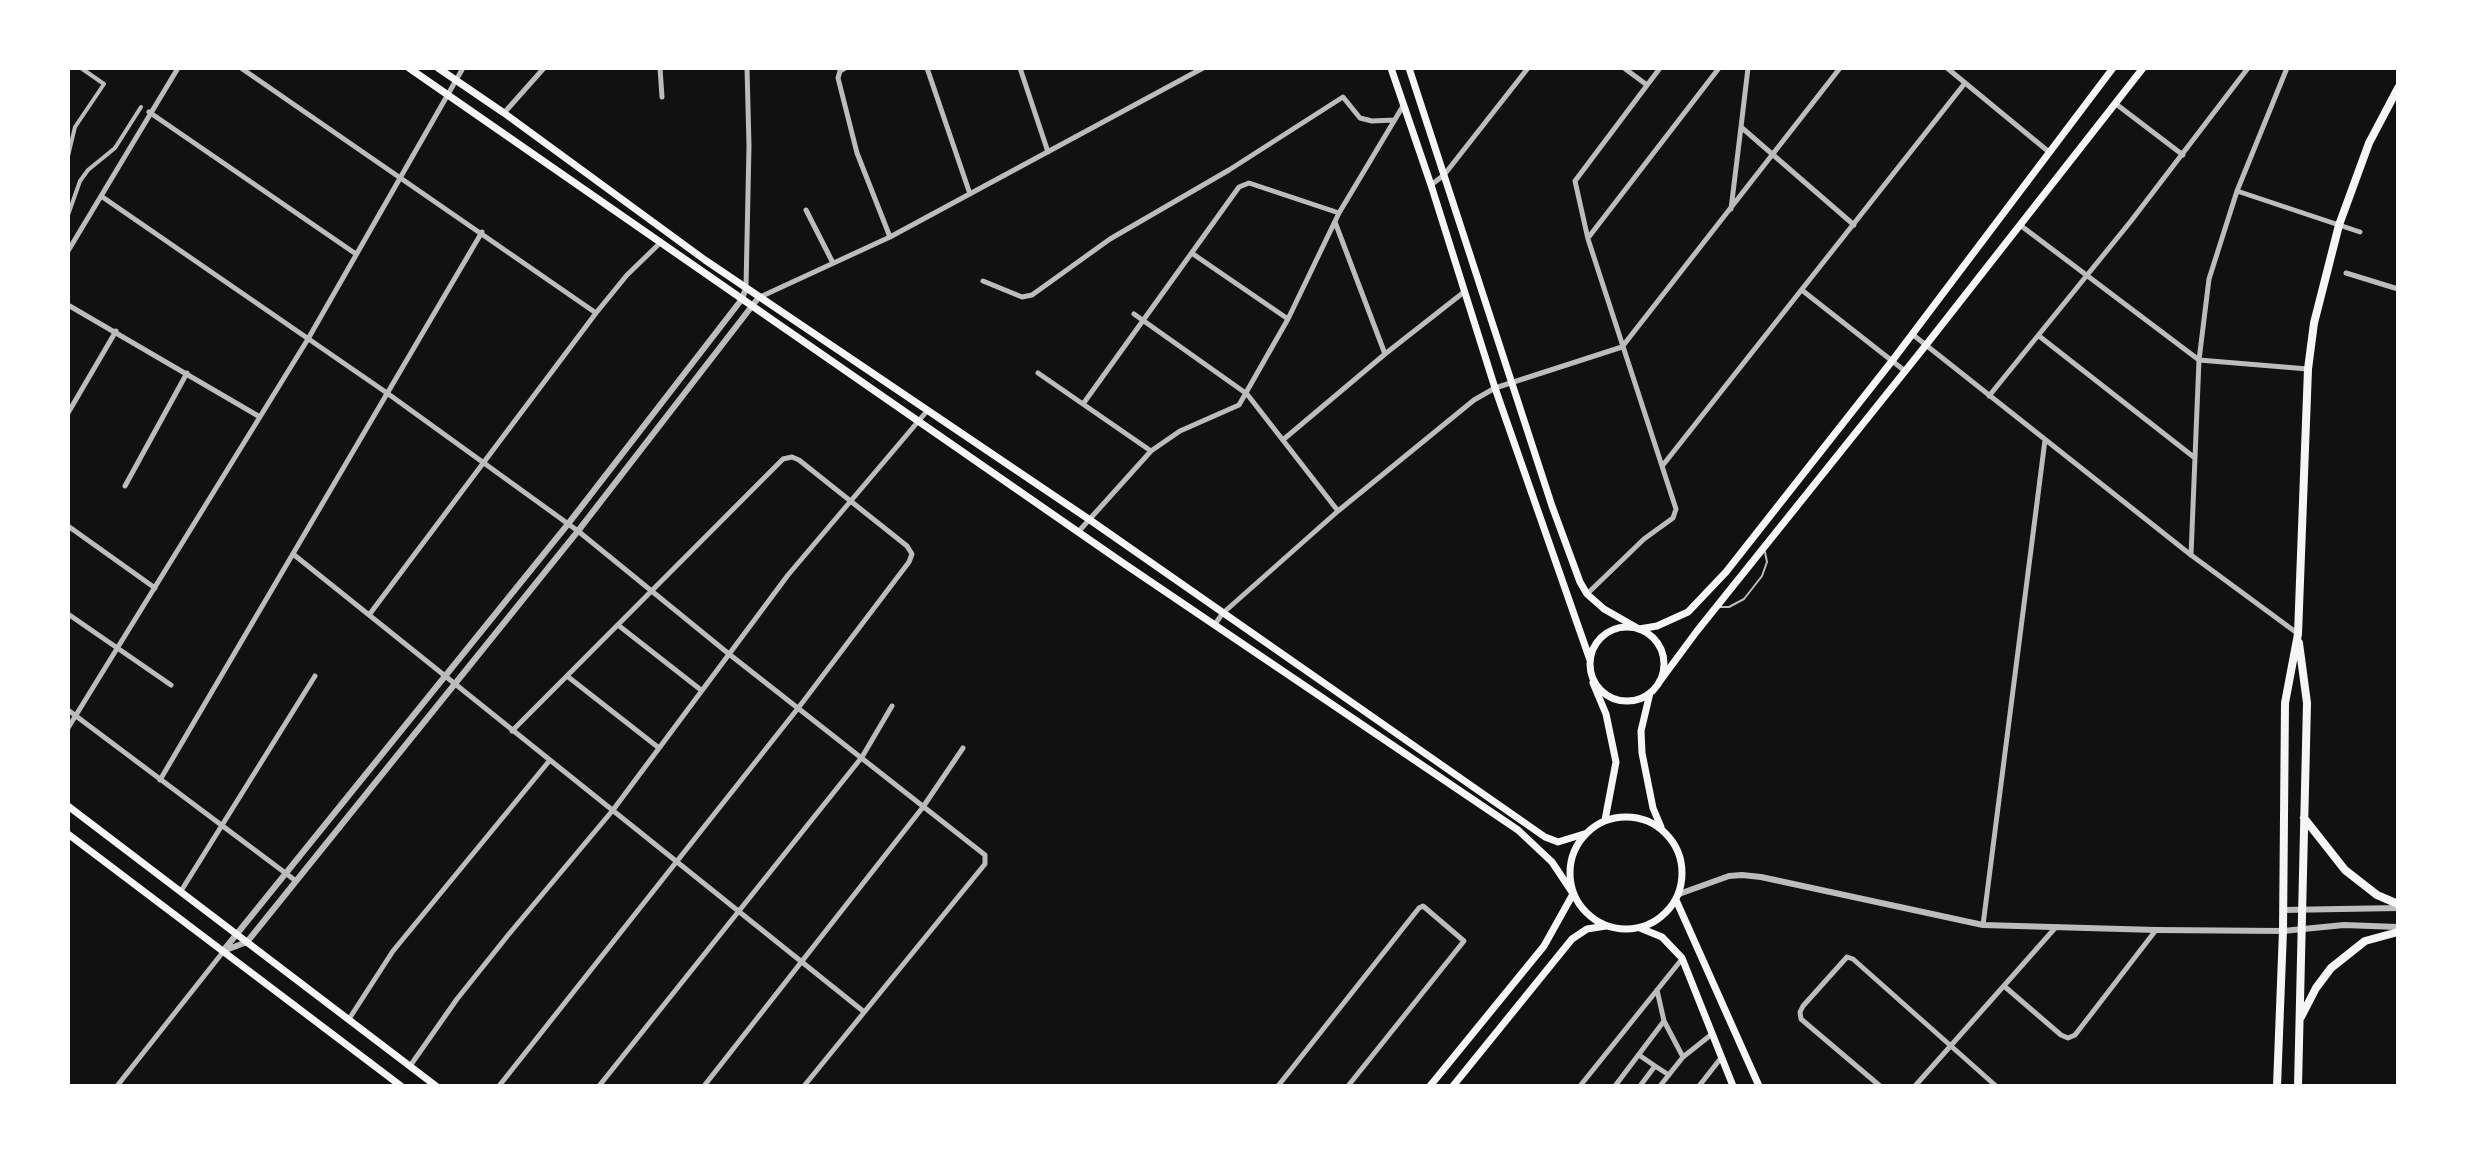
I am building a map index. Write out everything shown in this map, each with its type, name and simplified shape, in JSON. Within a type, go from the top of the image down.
[{"type":"highway","points":[[2277,1086],[2283,931],[2285,703],[2298,634],[2308,369],[2314,323],[2339,225],[2369,143],[2398,88]]},
{"type":"highway","points":[[2298,634],[2307,703],[2298,1086]]},
{"type":"highway","points":[[2304,818],[2345,870],[2377,895],[2398,906]]},
{"type":"highway","points":[[2299,1021],[2316,988],[2331,968],[2365,941],[2398,930]]},
{"type":"main road","points":[[409,68],[918,421],[1518,830],[1552,862],[1581,908],[1592,919],[1606,926]]},
{"type":"main road","points":[[438,68],[746,288],[1090,520],[1545,837],[1558,842],[1584,834],[1605,820],[1624,816],[1644,818],[1661,827]]},
{"type":"main road","points":[[1391,68],[1495,388],[1590,660],[1595,693],[1606,714],[1616,762],[1605,820]]},
{"type":"main road","points":[[1409,68],[1552,506],[1580,582],[1587,594],[1604,609],[1650,635],[1658,644],[1664,669],[1660,681]]},
{"type":"main road","points":[[1590,660],[1602,637],[1613,630],[1626,627],[1639,629],[1673,620],[1688,612],[1707,595],[1892,361],[2113,68]]},
{"type":"main road","points":[[1453,1086],[1572,939],[1587,929],[1606,926],[1640,928],[1667,912],[1677,897],[1682,865],[1678,850],[1661,827],[1653,808],[1642,753],[1641,731],[1651,693],[2143,68]]},
{"type":"main road","points":[[1591,674],[1596,685],[1616,700],[1640,699],[1651,693]]},
{"type":"main road","points":[[68,806],[436,1086]]},
{"type":"main road","points":[[68,834],[401,1086]]},
{"type":"main road","points":[[1430,1086],[1544,946],[1573,893],[1569,877],[1570,862],[1584,834]]},
{"type":"main road","points":[[1677,897],[1759,1086]]},
{"type":"main road","points":[[1640,928],[1662,937],[1682,958],[1733,1086]]},
{"type":"street","points":[[68,156],[75,127],[104,84],[81,68]]},
{"type":"street","points":[[68,251],[178,68]]},
{"type":"street","points":[[241,68],[596,313]]},
{"type":"street","points":[[68,728],[308,339],[463,68]]},
{"type":"street","points":[[504,113],[544,68]]},
{"type":"street","points":[[660,68],[662,97]]},
{"type":"street","points":[[117,1086],[236,933],[568,524],[742,299],[746,288],[749,173],[747,68]]},
{"type":"street","points":[[845,68],[838,78],[857,153],[890,237]]},
{"type":"street","points":[[927,68],[970,194]]},
{"type":"street","points":[[1020,68],[1048,152]]},
{"type":"street","points":[[223,951],[247,942],[578,531],[759,297],[890,237],[1203,68]]},
{"type":"street","points":[[1431,185],[1444,175],[1528,68]]},
{"type":"street","points":[[1624,68],[1647,85]]},
{"type":"street","points":[[1587,594],[1644,539],[1673,518],[1676,509],[1588,239],[1575,181],[1660,68]]},
{"type":"street","points":[[1588,239],[1719,68]]},
{"type":"street","points":[[1731,210],[1748,68]]},
{"type":"street","points":[[1215,624],[1223,613],[1338,511],[1474,400],[1495,388],[1622,347],[1840,68]]},
{"type":"street","points":[[1947,68],[2049,152]]},
{"type":"street","points":[[1989,396],[2183,155],[2248,68]]},
{"type":"street","points":[[2191,555],[2199,360],[2209,279],[2237,191],[2287,68]]},
{"type":"street","points":[[1662,466],[1965,83]]},
{"type":"street","points":[[983,281],[1022,297],[1032,295],[1110,239],[1229,170],[1343,97],[1360,118],[1395,120]]},
{"type":"street","points":[[2116,104],[2183,155]]},
{"type":"street","points":[[1079,531],[1151,451],[1180,431],[1239,405],[1288,319],[1339,213],[1404,105]]},
{"type":"street","points":[[68,215],[80,181],[88,170],[115,148],[141,107]]},
{"type":"street","points":[[149,112],[356,254]]},
{"type":"street","points":[[1741,127],[1854,225]]},
{"type":"street","points":[[1083,404],[1244,184],[1249,183],[1339,213]]},
{"type":"street","points":[[2237,191],[2360,232]]},
{"type":"street","points":[[101,196],[387,393],[578,531],[986,859],[804,1086]]},
{"type":"street","points":[[806,210],[833,263]]},
{"type":"street","points":[[1335,221],[1385,354]]},
{"type":"street","points":[[2020,225],[2199,360],[2308,369]]},
{"type":"street","points":[[160,780],[482,232]]},
{"type":"street","points":[[369,615],[596,313],[627,275],[660,243]]},
{"type":"street","points":[[1193,253],[1288,319]]},
{"type":"street","points":[[2346,273],[2398,289]]},
{"type":"street","points":[[1803,291],[1905,371]]},
{"type":"street","points":[[1284,439],[1464,292]]},
{"type":"street","points":[[68,305],[260,417]]},
{"type":"street","points":[[1134,314],[1247,394],[1338,511]]},
{"type":"street","points":[[68,413],[116,331]]},
{"type":"street","points":[[1912,334],[2191,555],[2298,634]]},
{"type":"street","points":[[2039,336],[2195,459]]},
{"type":"street","points":[[125,486],[187,373]]},
{"type":"street","points":[[1038,373],[1151,451]]},
{"type":"street","points":[[409,1066],[500,945],[613,810],[788,575],[927,411]]},
{"type":"street","points":[[1983,925],[2045,440]]},
{"type":"street","points":[[499,1086],[799,707],[912,554],[907,546],[792,457],[778,464],[512,731]]},
{"type":"street","points":[[68,526],[155,588]]},
{"type":"street","points":[[293,554],[863,1011]]},
{"type":"street","points":[[68,614],[171,685]]},
{"type":"street","points":[[618,625],[701,690]]},
{"type":"street","points":[[181,891],[315,676]]},
{"type":"street","points":[[567,676],[659,748]]},
{"type":"street","points":[[599,1086],[862,757],[892,706]]},
{"type":"street","points":[[68,710],[296,881]]},
{"type":"street","points":[[704,1086],[923,807],[963,748]]},
{"type":"street","points":[[349,1019],[393,951],[550,760]]},
{"type":"street","points":[[1677,897],[1729,876],[1761,877],[1983,925],[2283,931],[2344,925],[2398,930]]},
{"type":"street","points":[[1278,1086],[1420,906],[1464,941],[1348,1086]]},
{"type":"street","points":[[2283,910],[2398,906]]},
{"type":"street","points":[[1915,1086],[2056,926]]},
{"type":"street","points":[[2004,986],[2068,1038],[2075,1035],[2156,930]]},
{"type":"street","points":[[1880,1086],[1801,1019],[1800,1012],[1847,957],[1853,959],[1996,1086]]},
{"type":"street","points":[[1580,1086],[1682,958]]},
{"type":"street","points":[[1657,990],[1664,1021],[1683,1057]]},
{"type":"street","points":[[1615,1086],[1664,1021]]},
{"type":"street","points":[[1660,1086],[1683,1057],[1712,1034]]},
{"type":"street","points":[[1639,1055],[1669,1075]]},
{"type":"street","points":[[1699,1086],[1721,1058]]},
{"type":"street","points":[[1640,1086],[1655,1066]]},
{"type":"lane","points":[[1718,607],[1729,607],[1744,599],[1762,576],[1767,562],[1763,548]]}]
